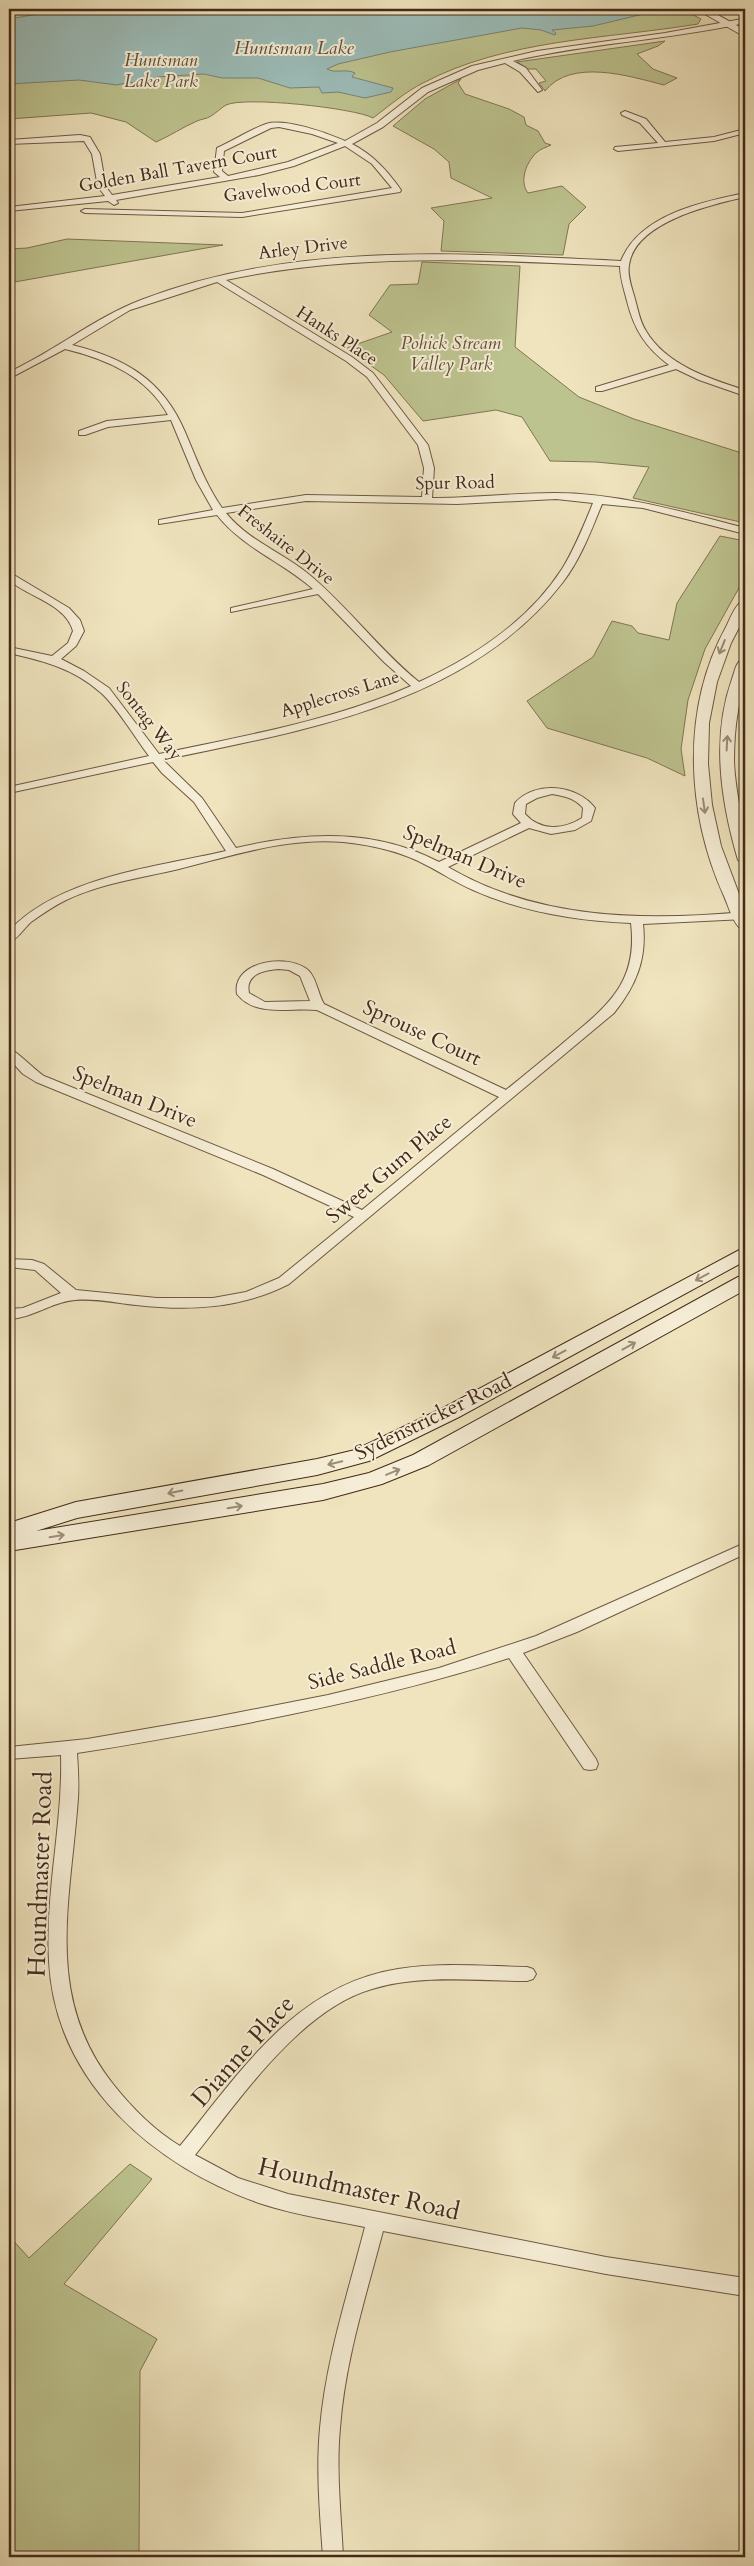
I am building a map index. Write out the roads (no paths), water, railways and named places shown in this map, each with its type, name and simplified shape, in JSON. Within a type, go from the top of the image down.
[{"type":"main road","name":"Sydenstricker Road","points":[[9,1532],[76,1510],[316,1467],[362,1456],[452,1412],[745,1254]]},
{"type":"main road","name":"Sydenstricker Road","points":[[9,1543],[323,1492],[374,1480],[421,1460],[473,1433],[745,1282]]},
{"type":"street","points":[[701,9],[745,34]]},
{"type":"street","points":[[720,9],[744,22]]},
{"type":"street","name":"Golden Ball Tavern Court","points":[[9,209],[110,198],[227,180],[291,164],[347,143],[380,124],[415,96],[435,84],[475,68],[505,60],[744,22]]},
{"type":"street","points":[[505,60],[523,70],[538,90]]},
{"type":"street","points":[[625,113],[643,121],[663,144]]},
{"type":"street","points":[[227,180],[218,172],[220,150],[269,126],[279,125],[298,129],[347,143]]},
{"type":"street","points":[[618,149],[727,137],[745,131]]},
{"type":"street","points":[[9,142],[80,137],[87,139],[96,154],[102,187],[120,212]]},
{"type":"street","name":"Gavelwood Court","points":[[85,211],[242,215],[397,190],[388,174],[367,155],[347,143]]},
{"type":"street","points":[[745,195],[693,209],[658,224],[636,243],[624,264],[627,286],[641,332],[658,352],[702,378],[745,393]]},
{"type":"street","name":"Arley Drive","points":[[9,374],[50,356],[104,319],[127,308],[217,278],[291,263],[377,256],[523,258],[624,264]]},
{"type":"street","name":"Hanks Place","points":[[217,278],[349,359],[370,375],[423,445],[429,468],[426,500]]},
{"type":"street","name":"Freshaire Drive","points":[[65,346],[98,355],[135,374],[163,399],[209,497],[218,511],[240,534],[297,570],[320,590],[396,670],[419,687]]},
{"type":"street","points":[[599,388],[678,365]]},
{"type":"street","points":[[82,433],[107,424],[172,417]]},
{"type":"street","name":"Spur Road","points":[[162,522],[218,511],[306,498],[426,500],[556,496],[643,505],[745,531]]},
{"type":"street","name":"Applecross Lane","points":[[9,790],[328,719],[380,703],[419,687],[479,655],[532,611],[559,580],[569,565],[599,499]]},
{"type":"street","points":[[9,575],[24,589],[58,603],[73,617],[78,629],[75,643],[54,660]]},
{"type":"street","points":[[235,610],[320,590]]},
{"type":"street","points":[[744,919],[712,843],[705,811],[700,763],[703,720],[711,676],[724,642],[745,604]]},
{"type":"street","name":"Sontag Way","points":[[9,650],[54,660],[80,673],[105,690],[170,776],[198,800],[233,853]]},
{"type":"street","points":[[745,662],[730,716],[726,764],[733,819],[745,860]]},
{"type":"street","points":[[439,867],[528,824],[546,830],[566,830],[575,827],[587,819],[589,808],[585,802],[572,794],[552,792],[533,795],[521,803],[519,808],[519,814],[528,824]]},
{"type":"street","name":"Spelman Drive","points":[[9,938],[27,919],[73,893],[111,881],[296,840],[337,838],[384,845],[419,856],[479,889],[532,907],[598,919],[637,922],[744,919]]},
{"type":"street","name":"Sweet Gum Place","points":[[9,1314],[22,1314],[37,1309],[48,1302],[73,1295],[176,1305],[209,1304],[238,1299],[270,1288],[293,1274],[595,1024],[620,998],[636,968],[639,946],[637,922]]},
{"type":"street","points":[[265,966],[288,966],[305,974],[310,980],[312,993],[319,1006],[299,1004],[270,1007],[257,1004],[243,994],[242,983],[252,972],[265,966]]},
{"type":"street","name":"Sprouse Court","points":[[319,1006],[508,1096]]},
{"type":"street","name":"Spelman Drive","points":[[9,1052],[26,1071],[40,1079],[268,1172],[363,1216]]},
{"type":"street","points":[[9,1263],[24,1262],[42,1266],[60,1286],[73,1295]]},
{"type":"street","name":"Side Saddle Road","points":[[9,1753],[150,1735],[329,1702],[422,1680],[513,1651],[581,1623],[685,1573],[745,1548]]},
{"type":"street","points":[[513,1651],[590,1764]]},
{"type":"street","name":"Houndmaster Road","points":[[69,1746],[70,1795],[59,1911],[57,1961],[67,2016],[89,2064],[109,2094],[134,2122],[182,2157],[236,2186],[267,2197],[600,2266],[745,2287]]},
{"type":"street","name":"Dianne Place","points":[[182,2157],[270,2050],[288,2031],[322,2003],[362,1984],[398,1976],[527,1974]]},
{"type":"street","points":[[333,2557],[328,2460],[330,2426],[346,2337],[376,2221]]},
{"type":"water","name":"Huntsman Lake","points":[[653,9],[652,12],[593,26],[552,30],[556,33],[555,35],[541,30],[522,28],[390,52],[338,64],[327,69],[355,73],[352,77],[393,88],[391,92],[365,98],[338,92],[322,93],[319,87],[290,88],[258,78],[222,78],[204,74],[157,77],[144,87],[130,82],[117,85],[79,80],[9,84],[9,19],[62,10]]},
{"type":"park label","name":"Huntsman Lake Park","points":[[161,70]]},
{"type":"park label","name":"Pohick Stream Valley Park","points":[[451,353]]}]
